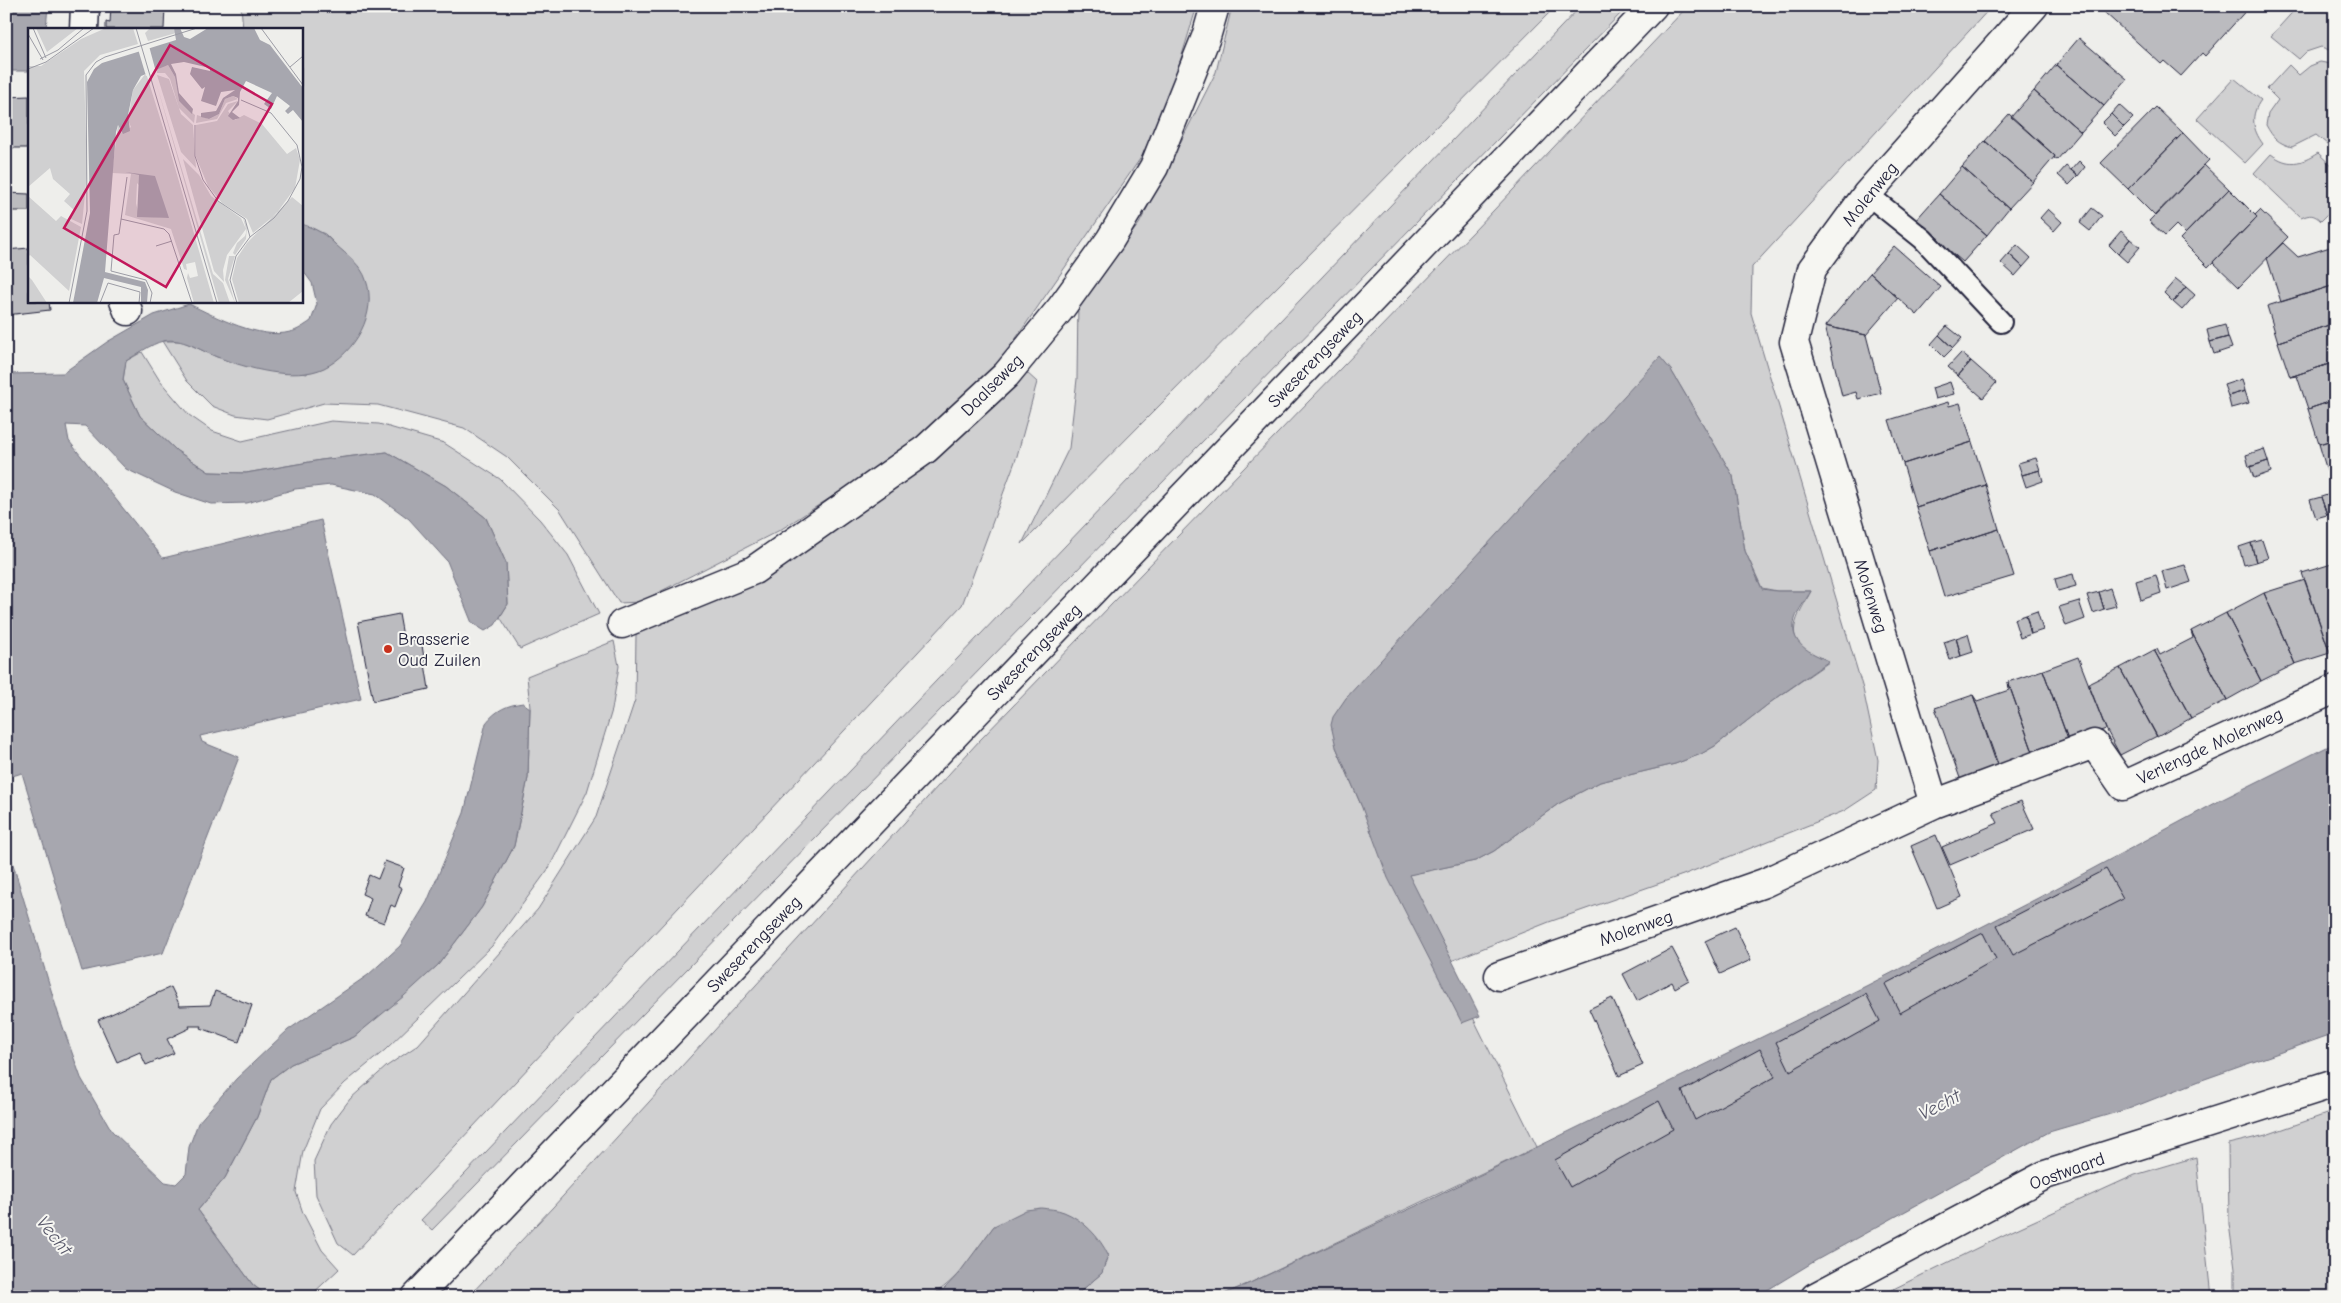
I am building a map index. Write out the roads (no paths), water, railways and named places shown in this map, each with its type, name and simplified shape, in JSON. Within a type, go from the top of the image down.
[{"type":"street","points":[[84,28],[85,6]]},
{"type":"street","name":"Daalseweg","points":[[622,624],[754,570],[926,449],[1006,375],[1061,308],[1110,240],[1154,166],[1206,37],[1215,6]]},
{"type":"street","name":"Sweserengseweg","points":[[424,1288],[1653,6]]},
{"type":"street","name":"Molenweg","points":[[1499,976],[1764,883],[1934,804],[1794,342],[1812,269],[1868,194],[2034,6]]},
{"type":"street","name":"Verlengde Molenweg","points":[[1934,804],[2094,744],[2123,786],[2335,689]]},
{"type":"street","name":"Oostwaard","points":[[1815,1297],[2044,1175],[2335,1084]]},
{"type":"lane","points":[[1868,194],[1923,239],[2001,322]]},
{"type":"water","points":[[6,6],[48,6],[46,28],[28,28],[28,71],[6,71]]},
{"type":"water","points":[[302,224],[316,230],[328,238],[354,261],[366,280],[369,306],[366,318],[354,342],[335,361],[324,368],[312,372],[285,374],[242,365],[217,357],[184,342],[170,340],[158,342],[126,361],[123,380],[140,416],[177,451],[209,472],[246,473],[321,460],[387,452],[446,486],[486,518],[506,563],[508,604],[495,625],[485,631],[472,623],[447,561],[409,519],[375,494],[331,485],[295,489],[247,503],[211,504],[175,492],[126,469],[85,426],[66,425],[69,441],[163,558],[321,520],[361,699],[200,736],[202,742],[239,757],[163,953],[82,971],[22,773],[6,778],[6,374],[63,373],[107,342],[154,315],[189,304],[225,321],[252,330],[278,334],[293,331],[311,321],[317,304],[312,283],[302,269]]},
{"type":"water","points":[[1660,357],[1671,370],[1733,476],[1745,551],[1762,589],[1811,591],[1795,619],[1795,635],[1808,651],[1829,661],[1771,702],[1715,746],[1701,754],[1675,764],[1600,782],[1558,804],[1494,851],[1475,861],[1409,875],[1480,1016],[1462,1023],[1388,878],[1361,805],[1336,747],[1331,725],[1333,717],[1346,698]]},
{"type":"water","name":"Vecht","points":[[523,703],[530,708],[528,778],[514,846],[482,907],[438,965],[354,1037],[291,1064],[271,1079],[257,1117],[225,1178],[198,1210],[253,1285],[269,1297],[6,1297],[6,841],[58,1013],[81,1078],[112,1131],[165,1182],[176,1184],[186,1174],[189,1147],[198,1123],[236,1079],[288,1030],[368,975],[400,946],[427,902],[464,813],[486,723],[502,709]]},
{"type":"water","name":"Vecht","points":[[2335,743],[2335,1033],[2202,1080],[2131,1108],[2049,1132],[1815,1261],[1756,1297],[1217,1297],[1429,1200],[1866,986],[2038,898],[2219,801]]},
{"type":"water","points":[[1041,1208],[1061,1211],[1077,1219],[1095,1235],[1108,1255],[1102,1273],[1074,1297],[928,1297],[944,1289],[959,1273],[994,1226],[1026,1210]]},
{"type":"place","name":"Brasserie Oud Zuilen","points":[[388,649]]}]
